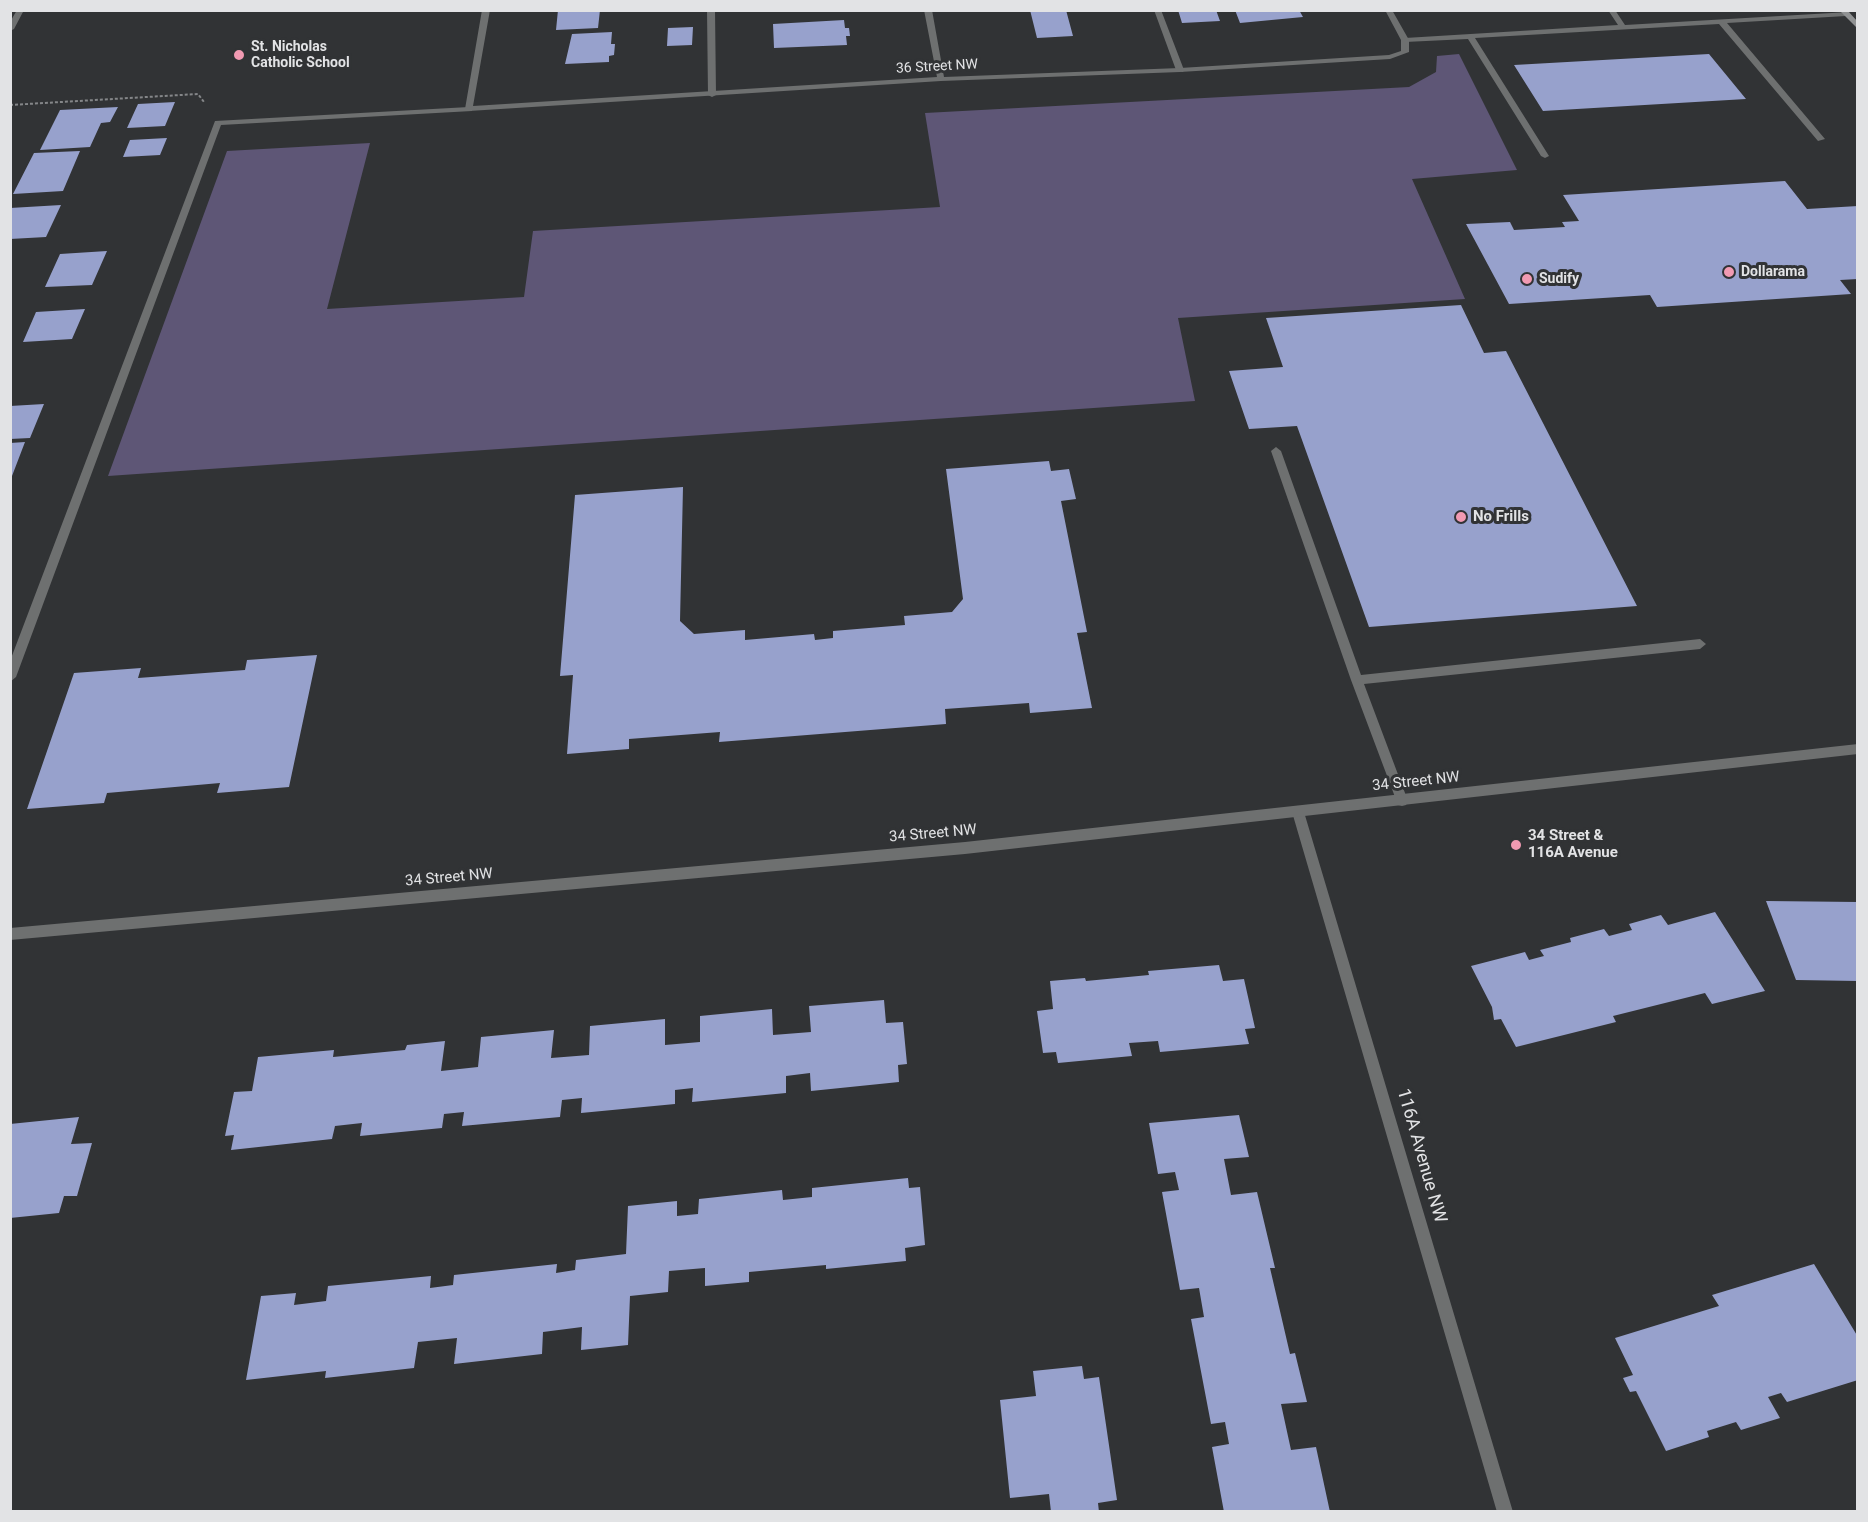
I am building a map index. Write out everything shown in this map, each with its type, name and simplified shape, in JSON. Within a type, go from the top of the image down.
[{"type":"main road","points":[[1844,12],[1857,27]]},
{"type":"street","points":[[10,29],[21,10]]},
{"type":"street","points":[[469,109],[486,10]]},
{"type":"street","points":[[711,10],[712,95]]},
{"type":"street","points":[[928,10],[941,79]]},
{"type":"street","points":[[1157,10],[1180,70]]},
{"type":"street","points":[[1388,10],[1405,40],[1722,22],[1844,12]]},
{"type":"street","points":[[1611,10],[1624,28]]},
{"type":"street","points":[[1722,22],[1821,139]]},
{"type":"street","points":[[1470,36],[1545,156]]},
{"type":"street","name":"36 Street NW","points":[[218,123],[712,95],[941,79],[1180,70],[1390,57],[1405,52],[1405,40]]},
{"type":"street","points":[[10,677],[218,123]]},
{"type":"street","points":[[1276,451],[1402,801]]},
{"type":"street","points":[[1357,680],[1700,644]]},
{"type":"street","name":"34 Street NW","points":[[10,934],[965,848],[1857,749]]},
{"type":"street","name":"116A Avenue NW","points":[[1298,812],[1505,1512]]},
{"type":"path","points":[[10,105],[198,94],[218,123]]},
{"type":"shaded area","points":[[1459,54],[1517,170],[1412,179],[1465,299],[1178,318],[1195,401],[108,476],[227,151],[370,143],[327,309],[524,297],[533,231],[940,207],[925,113],[1409,87],[1436,72],[1437,56]]},
{"type":"building","points":[[558,10],[600,10],[598,28],[556,30]]},
{"type":"building","points":[[1030,10],[1066,10],[1073,36],[1037,38]]},
{"type":"building","points":[[1178,10],[1216,10],[1220,21],[1182,23]]},
{"type":"building","points":[[1235,10],[1299,10],[1303,17],[1240,23]]},
{"type":"building","points":[[844,20],[845,28],[849,28],[850,36],[846,36],[847,45],[774,48],[773,24]]},
{"type":"building","points":[[693,27],[692,45],[667,46],[668,28]]},
{"type":"building","points":[[612,32],[611,44],[615,44],[614,55],[609,56],[609,62],[565,64],[572,34]]},
{"type":"building","points":[[1709,54],[1746,99],[1543,111],[1514,65]]},
{"type":"building","points":[[175,102],[165,126],[127,128],[138,104]]},
{"type":"building","points":[[118,107],[110,122],[101,123],[90,147],[40,150],[60,110]]},
{"type":"building","points":[[167,138],[160,155],[123,157],[130,140]]},
{"type":"building","points":[[80,151],[63,191],[13,194],[34,153]]},
{"type":"building","points":[[1785,181],[1807,209],[1858,206],[1858,279],[1840,280],[1851,294],[1657,307],[1650,295],[1509,304],[1466,224],[1510,222],[1514,230],[1565,227],[1562,222],[1579,221],[1563,195]]},
{"type":"building","points":[[61,205],[46,237],[10,239],[10,208]]},
{"type":"building","points":[[107,251],[92,285],[45,287],[60,254]]},
{"type":"building","name":"No Frills","points":[[1461,305],[1484,353],[1506,351],[1637,606],[1369,627],[1297,426],[1249,429],[1229,371],[1283,367],[1266,318]]},
{"type":"building","points":[[85,309],[72,339],[23,342],[36,312]]},
{"type":"building","points":[[44,404],[30,438],[10,439],[10,406]]},
{"type":"building","points":[[25,442],[12,476],[10,476],[10,443]]},
{"type":"building","points":[[1049,461],[1051,471],[1069,469],[1076,499],[1061,501],[1087,632],[1077,633],[1092,708],[1030,713],[1029,703],[945,709],[946,724],[719,742],[720,732],[629,739],[629,749],[567,754],[573,675],[560,676],[575,495],[683,487],[680,621],[694,634],[745,630],[745,640],[814,634],[815,640],[833,638],[833,631],[905,625],[904,616],[952,612],[963,599],[946,469]]},
{"type":"building","points":[[317,655],[289,787],[217,793],[220,783],[107,793],[104,803],[27,809],[74,673],[141,668],[138,678],[245,670],[247,660]]},
{"type":"building","points":[[1766,901],[1858,902],[1858,981],[1796,980]]},
{"type":"building","points":[[1715,912],[1765,991],[1712,1004],[1705,993],[1613,1016],[1616,1022],[1516,1047],[1501,1019],[1494,1020],[1492,1007],[1471,966],[1525,952],[1529,960],[1544,956],[1540,950],[1571,942],[1570,938],[1604,929],[1609,936],[1632,930],[1629,924],[1661,915],[1668,925]]},
{"type":"building","points":[[1219,965],[1223,981],[1244,979],[1255,1028],[1245,1029],[1249,1044],[1160,1052],[1158,1041],[1129,1043],[1132,1056],[1058,1063],[1056,1052],[1043,1053],[1037,1011],[1053,1009],[1050,981],[1085,978],[1086,981],[1149,975],[1148,971]]},
{"type":"building","points":[[884,1000],[886,1023],[903,1022],[907,1064],[898,1065],[899,1082],[811,1091],[810,1073],[786,1076],[786,1093],[692,1102],[693,1088],[675,1090],[675,1104],[581,1113],[582,1098],[562,1100],[560,1117],[462,1126],[464,1112],[444,1114],[442,1128],[360,1136],[362,1123],[335,1126],[332,1139],[231,1150],[234,1135],[225,1136],[234,1092],[252,1091],[258,1057],[334,1050],[333,1057],[405,1050],[407,1045],[445,1041],[441,1071],[478,1067],[481,1037],[554,1030],[551,1058],[589,1055],[590,1026],[665,1019],[665,1045],[700,1042],[700,1016],[772,1009],[773,1035],[811,1032],[809,1006]]},
{"type":"building","points":[[1239,1115],[1249,1157],[1224,1159],[1231,1195],[1257,1192],[1275,1268],[1270,1268],[1290,1354],[1295,1353],[1307,1402],[1281,1404],[1291,1450],[1316,1447],[1330,1512],[1224,1512],[1212,1447],[1229,1444],[1225,1422],[1211,1424],[1191,1319],[1204,1317],[1199,1288],[1180,1290],[1162,1192],[1179,1190],[1175,1172],[1158,1174],[1149,1123]]},
{"type":"building","points":[[79,1117],[71,1144],[92,1143],[77,1196],[64,1196],[59,1213],[10,1218],[10,1124]]},
{"type":"building","points":[[908,1178],[909,1188],[920,1187],[925,1245],[905,1248],[906,1261],[826,1269],[826,1265],[749,1272],[749,1282],[705,1286],[705,1268],[669,1271],[668,1292],[630,1296],[628,1345],[581,1350],[582,1327],[543,1332],[542,1354],[454,1364],[457,1338],[418,1342],[414,1368],[325,1378],[326,1371],[246,1380],[261,1296],[296,1293],[294,1305],[326,1301],[328,1286],[431,1276],[430,1288],[453,1285],[454,1275],[557,1264],[556,1273],[575,1270],[576,1260],[626,1254],[628,1206],[677,1201],[677,1216],[698,1214],[699,1199],[782,1190],[783,1200],[812,1197],[812,1188]]},
{"type":"building","points":[[1814,1264],[1858,1337],[1858,1380],[1787,1402],[1781,1393],[1768,1397],[1780,1418],[1741,1430],[1736,1422],[1707,1431],[1709,1437],[1666,1451],[1636,1391],[1630,1392],[1623,1378],[1633,1375],[1615,1338],[1719,1306],[1712,1295]]},
{"type":"building","points":[[1082,1366],[1084,1379],[1099,1377],[1117,1500],[1098,1503],[1099,1512],[1051,1512],[1049,1494],[1010,1498],[1000,1400],[1036,1396],[1033,1371]]},
{"type":"place","name":"St. Nicholas Catholic School","points":[[239,55]]},
{"type":"place","name":"Dollarama","points":[[1729,272]]},
{"type":"place","name":"Sudify","points":[[1527,279]]},
{"type":"place","name":"No Frills","points":[[1461,517]]},
{"type":"place","name":"34 Street & 116A Avenue","points":[[1516,845]]}]
